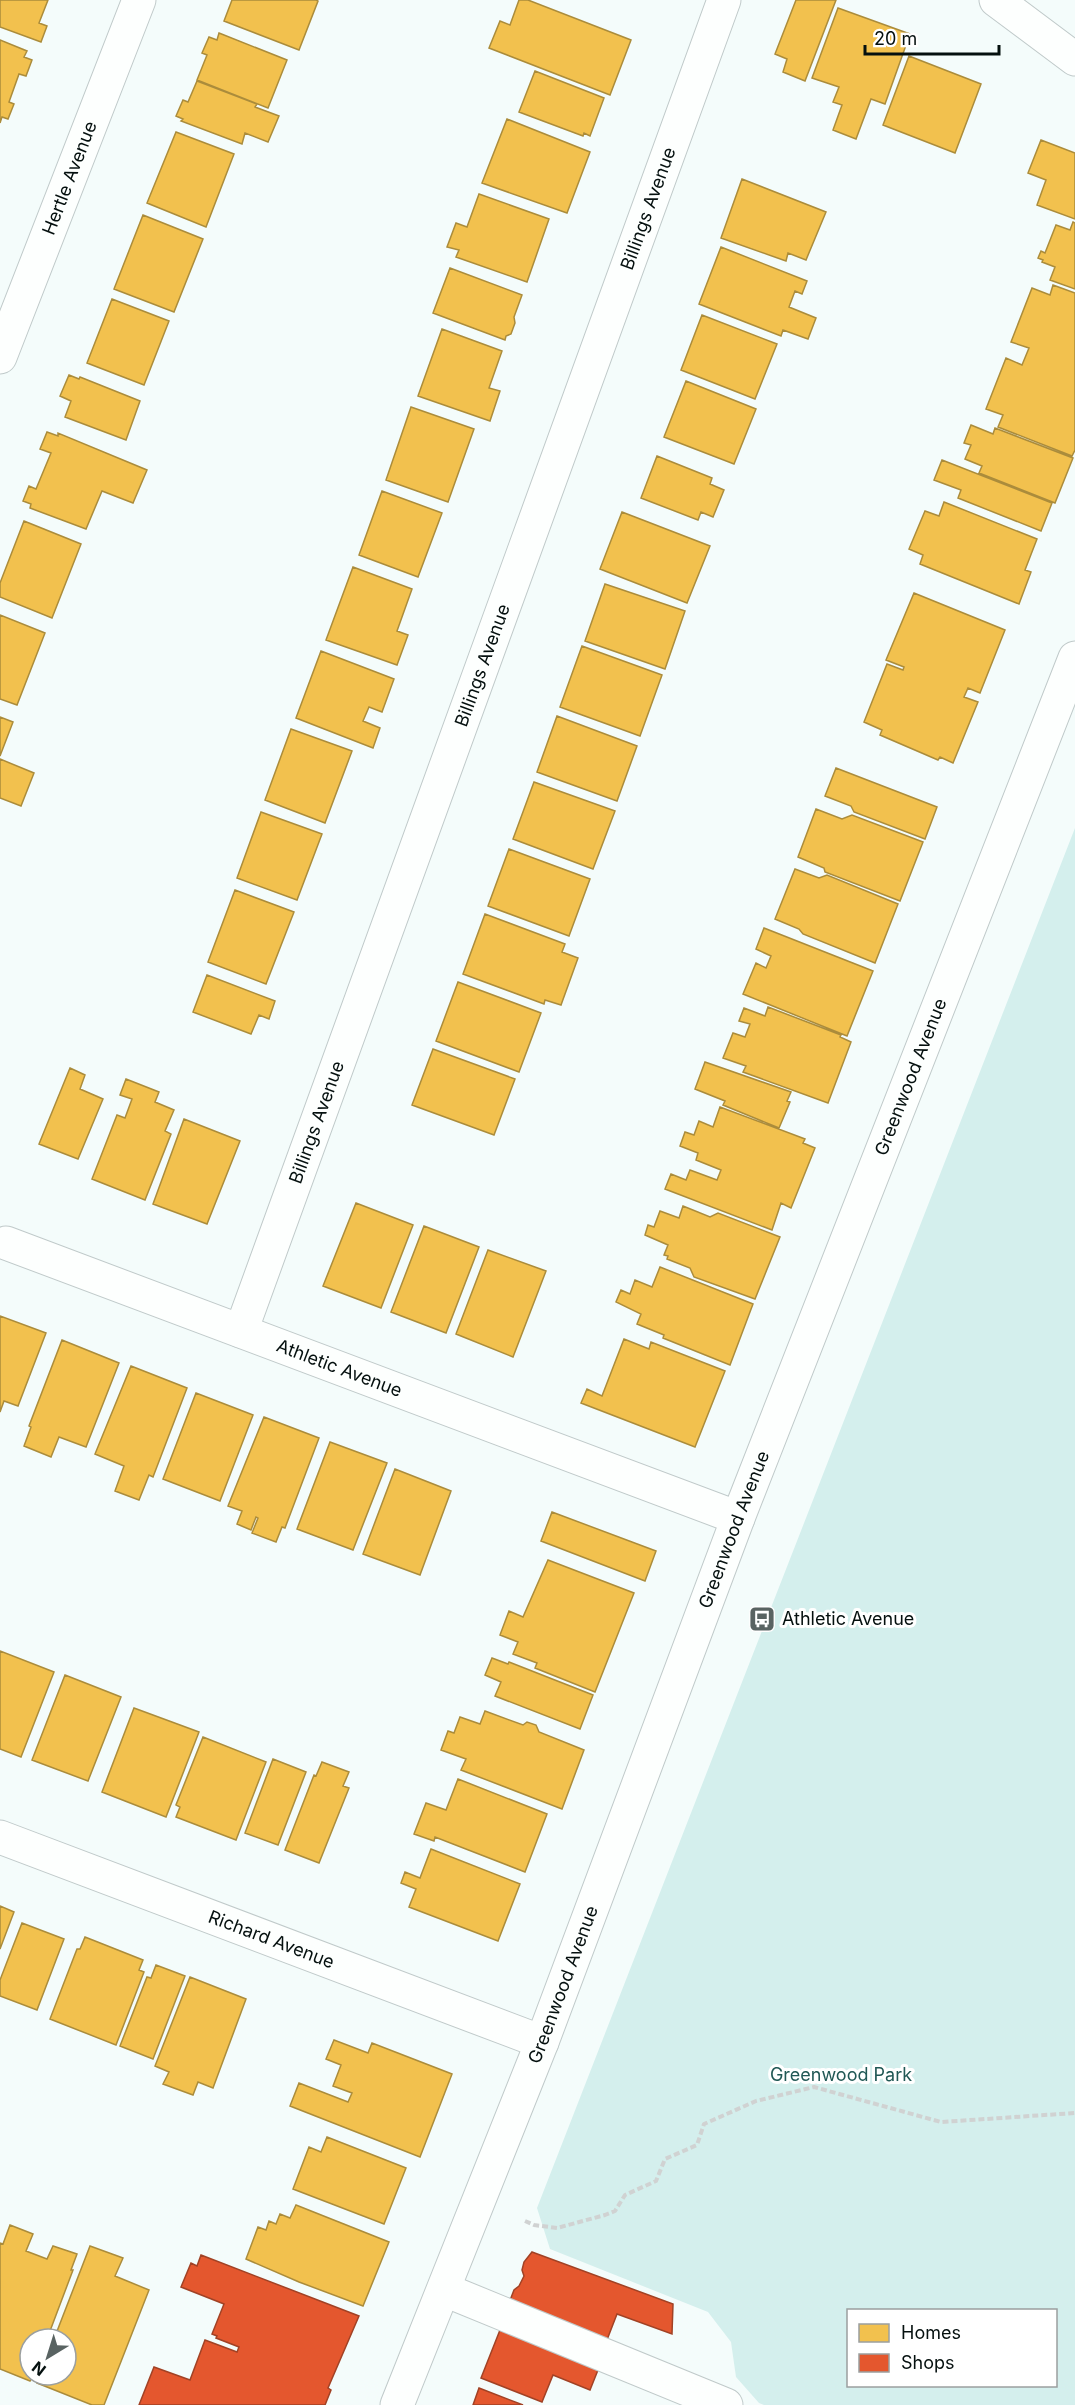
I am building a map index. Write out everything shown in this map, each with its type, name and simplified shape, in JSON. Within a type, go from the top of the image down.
[{"type":"street","name":"Hertle Avenue","points":[[0,357],[139,0]]},
{"type":"street","name":"Billings Avenue","points":[[241,1330],[724,0]]},
{"type":"street","points":[[1006,3],[1075,59]]},
{"type":"street","name":"Greenwood Avenue","points":[[397,2405],[445,2290],[542,2042],[738,1518],[1075,658]]},
{"type":"street","name":"Athletic Avenue","points":[[6,1243],[738,1518]]},
{"type":"street","name":"Richard Avenue","points":[[0,1837],[542,2042]]},
{"type":"street","points":[[445,2290],[726,2405]]},
{"type":"path","points":[[525,2221],[534,2225],[557,2228],[615,2211],[625,2195],[656,2181],[665,2159],[697,2145],[704,2124],[756,2102],[814,2087],[941,2122],[1075,2113]]},
{"type":"green space","name":"Greenwood Park","points":[[1075,828],[1075,2405],[764,2405],[759,2403],[736,2377],[731,2342],[708,2312],[550,2249],[537,2208]]},
{"type":"building: Homes","points":[[0,0],[48,0],[39,23],[47,26],[41,42],[0,27]]},
{"type":"building: Homes","points":[[232,0],[318,1],[299,50],[224,21]]},
{"type":"building: Homes","points":[[519,0],[528,0],[631,40],[610,95],[489,48],[500,21],[510,25]]},
{"type":"building: Homes","points":[[796,0],[836,0],[805,81],[783,72],[787,59],[775,54]]},
{"type":"building: Homes","points":[[838,8],[910,34],[885,104],[871,99],[856,139],[833,130],[842,105],[833,102],[839,87],[812,78]]},
{"type":"building: Homes","points":[[219,33],[287,60],[268,108],[197,80],[207,55],[202,53],[209,37],[217,40]]},
{"type":"building: Homes","points":[[0,40],[27,51],[24,57],[32,60],[26,76],[19,74],[9,102],[14,104],[8,119],[2,117],[0,123]]},
{"type":"building: Homes","points":[[909,56],[981,84],[955,153],[883,125]]},
{"type":"building: Homes","points":[[535,71],[604,98],[590,136],[584,133],[583,136],[519,112]]},
{"type":"building: Homes","points":[[197,81],[257,104],[255,107],[279,116],[268,142],[245,133],[242,144],[181,121],[183,119],[176,116],[183,100],[188,102]]},
{"type":"building: Homes","points":[[507,119],[590,152],[567,213],[482,183]]},
{"type":"building: Homes","points":[[176,132],[234,154],[206,227],[147,203]]},
{"type":"building: Homes","points":[[1041,140],[1075,153],[1075,219],[1037,205],[1046,180],[1028,173]]},
{"type":"building: Homes","points":[[742,179],[826,212],[806,260],[788,253],[786,261],[721,238]]},
{"type":"building: Homes","points":[[479,194],[549,219],[527,282],[456,257],[459,250],[447,247],[456,223],[467,227]]},
{"type":"building: Homes","points":[[143,215],[203,239],[174,312],[114,289]]},
{"type":"building: Homes","points":[[1073,222],[1075,223],[1075,289],[1050,280],[1055,267],[1038,258],[1041,251],[1045,253],[1056,225],[1070,230]]},
{"type":"building: Homes","points":[[721,247],[807,281],[802,294],[795,291],[789,307],[816,318],[808,339],[783,330],[781,336],[699,304]]},
{"type":"building: Homes","points":[[450,268],[522,295],[511,334],[506,336],[505,340],[433,313]]},
{"type":"building: Homes","points":[[1053,285],[1075,293],[1075,450],[1072,456],[998,427],[1003,415],[986,409],[1006,358],[1022,365],[1029,348],[1011,342],[1032,288],[1050,295]]},
{"type":"building: Homes","points":[[112,299],[169,321],[144,385],[87,363]]},
{"type":"building: Homes","points":[[702,315],[777,344],[755,399],[681,370]]},
{"type":"building: Homes","points":[[442,329],[502,351],[489,388],[500,391],[490,421],[418,396]]},
{"type":"building: Homes","points":[[69,375],[79,379],[80,377],[140,401],[126,440],[65,417],[71,401],[60,396]]},
{"type":"building: Homes","points":[[686,381],[756,409],[734,464],[664,437]]},
{"type":"building: Homes","points":[[411,407],[474,429],[448,502],[386,480]]},
{"type":"building: Homes","points":[[971,425],[993,434],[995,428],[1073,458],[1055,503],[979,473],[982,466],[965,459],[971,445],[964,443]]},
{"type":"building: Homes","points":[[47,432],[58,436],[58,433],[147,470],[133,503],[102,491],[86,529],[30,508],[31,504],[23,501],[29,486],[36,489],[51,453],[40,449]]},
{"type":"building: Homes","points":[[657,456],[712,478],[710,484],[724,490],[713,517],[701,512],[698,520],[641,498]]},
{"type":"building: Homes","points":[[942,460],[1052,503],[1041,531],[958,498],[961,490],[934,480]]},
{"type":"building: Homes","points":[[382,491],[442,513],[418,577],[359,555]]},
{"type":"building: Homes","points":[[944,502],[1037,539],[1025,570],[1031,572],[1019,604],[920,564],[923,555],[909,549],[925,511],[939,516]]},
{"type":"building: Homes","points":[[622,512],[710,546],[687,603],[600,569]]},
{"type":"building: Homes","points":[[24,521],[81,544],[52,618],[0,597],[0,583]]},
{"type":"building: Homes","points":[[353,567],[412,589],[397,631],[408,635],[397,665],[326,640]]},
{"type":"building: Homes","points":[[605,584],[685,611],[665,669],[585,641]]},
{"type":"building: Homes","points":[[914,593],[1005,630],[980,693],[968,688],[964,697],[978,702],[953,763],[940,757],[938,760],[880,735],[882,730],[864,722],[887,664],[903,670],[904,667],[886,660]]},
{"type":"building: Homes","points":[[0,615],[45,633],[17,705],[0,699]]},
{"type":"building: Homes","points":[[582,646],[662,675],[640,736],[560,707]]},
{"type":"building: Homes","points":[[321,651],[394,679],[382,712],[369,707],[363,721],[380,728],[373,748],[296,718]]},
{"type":"building: Homes","points":[[557,716],[637,746],[617,801],[537,772]]},
{"type":"building: Homes","points":[[0,717],[13,722],[0,756]]},
{"type":"building: Homes","points":[[291,729],[352,751],[325,823],[265,800]]},
{"type":"building: Homes","points":[[0,759],[34,773],[21,806],[0,798]]},
{"type":"building: Homes","points":[[836,768],[937,807],[925,839],[854,812],[851,806],[825,796]]},
{"type":"building: Homes","points":[[534,782],[615,811],[593,869],[513,839]]},
{"type":"building: Homes","points":[[816,809],[842,819],[852,815],[923,842],[900,901],[825,872],[824,868],[798,857]]},
{"type":"building: Homes","points":[[261,812],[322,834],[297,900],[237,878]]},
{"type":"building: Homes","points":[[509,849],[590,879],[569,936],[488,906]]},
{"type":"building: Homes","points":[[795,869],[819,878],[827,875],[898,904],[875,963],[803,934],[799,929],[775,919]]},
{"type":"building: Homes","points":[[235,890],[294,912],[266,984],[208,962]]},
{"type":"building: Homes","points":[[485,914],[565,944],[562,952],[578,958],[561,1005],[545,1000],[544,1004],[463,974]]},
{"type":"building: Homes","points":[[764,928],[873,971],[847,1036],[743,994],[756,963],[766,968],[771,956],[756,949]]},
{"type":"building: Homes","points":[[207,975],[275,1001],[269,1019],[259,1015],[251,1034],[193,1012]]},
{"type":"building: Homes","points":[[458,982],[541,1013],[519,1072],[436,1041]]},
{"type":"building: Homes","points":[[768,1007],[841,1035],[840,1037],[851,1042],[828,1103],[743,1072],[746,1066],[723,1058],[733,1033],[745,1037],[750,1024],[739,1021],[744,1008],[765,1016]]},
{"type":"building: Homes","points":[[433,1049],[515,1079],[494,1135],[412,1105]]},
{"type":"building: Homes","points":[[705,1062],[791,1092],[787,1101],[790,1102],[779,1128],[723,1105],[725,1101],[695,1089]]},
{"type":"building: Homes","points":[[70,1068],[85,1075],[80,1089],[103,1099],[78,1159],[39,1144]]},
{"type":"building: Homes","points":[[126,1079],[159,1092],[155,1102],[174,1110],[165,1131],[171,1134],[145,1200],[92,1179],[117,1115],[125,1118],[132,1099],[120,1095]]},
{"type":"building: Homes","points":[[720,1107],[805,1139],[803,1143],[815,1148],[791,1208],[781,1203],[772,1230],[665,1189],[671,1174],[686,1180],[690,1170],[717,1180],[721,1170],[696,1160],[698,1153],[680,1146],[685,1132],[694,1135],[699,1121],[713,1127]]},
{"type":"building: Homes","points":[[184,1119],[240,1141],[207,1224],[153,1204]]},
{"type":"building: Homes","points":[[356,1203],[413,1225],[381,1308],[323,1286]]},
{"type":"building: Homes","points":[[683,1206],[710,1217],[718,1213],[780,1237],[755,1299],[694,1277],[690,1268],[667,1259],[668,1256],[664,1255],[668,1245],[645,1235],[648,1225],[654,1227],[660,1211],[679,1218]]},
{"type":"building: Homes","points":[[424,1226],[479,1247],[446,1333],[391,1312]]},
{"type":"building: Homes","points":[[488,1250],[546,1271],[513,1357],[456,1334]]},
{"type":"building: Homes","points":[[660,1267],[753,1304],[730,1365],[663,1338],[664,1335],[637,1324],[641,1314],[616,1302],[621,1290],[630,1294],[635,1280],[652,1287]]},
{"type":"building: Homes","points":[[0,1316],[46,1333],[18,1406],[4,1401],[0,1412]]},
{"type":"building: Homes","points":[[624,1339],[649,1349],[651,1342],[725,1371],[695,1447],[581,1403],[587,1389],[602,1396]]},
{"type":"building: Homes","points":[[62,1340],[119,1363],[86,1447],[59,1437],[51,1457],[24,1446],[31,1427],[29,1426]]},
{"type":"building: Homes","points":[[131,1366],[187,1388],[153,1477],[149,1475],[139,1500],[115,1491],[124,1466],[95,1454]]},
{"type":"building: Homes","points":[[196,1393],[253,1415],[220,1501],[163,1479]]},
{"type":"building: Homes","points":[[264,1417],[319,1438],[285,1528],[282,1527],[276,1542],[252,1533],[258,1518],[256,1517],[251,1530],[237,1524],[242,1511],[228,1506]]},
{"type":"building: Homes","points":[[330,1442],[387,1463],[353,1550],[297,1529]]},
{"type":"building: Homes","points":[[395,1469],[451,1491],[420,1575],[363,1554]]},
{"type":"building: Homes","points":[[552,1512],[656,1551],[645,1581],[541,1541]]},
{"type":"building: Homes","points":[[548,1560],[634,1593],[595,1692],[535,1668],[537,1663],[513,1654],[518,1642],[500,1635],[509,1611],[523,1617]]},
{"type":"building: Homes","points":[[0,1651],[54,1672],[21,1757],[0,1749]]},
{"type":"building: Homes","points":[[492,1658],[508,1664],[509,1662],[593,1695],[580,1729],[495,1696],[501,1682],[485,1675]]},
{"type":"building: Homes","points":[[65,1675],[121,1697],[88,1781],[32,1760]]},
{"type":"building: Homes","points":[[134,1708],[199,1732],[166,1817],[102,1792]]},
{"type":"building: Homes","points":[[485,1711],[523,1725],[527,1722],[536,1725],[539,1732],[584,1750],[562,1809],[461,1770],[466,1759],[441,1750],[448,1731],[454,1733],[460,1717],[480,1724]]},
{"type":"building: Homes","points":[[203,1737],[266,1762],[236,1840],[176,1817],[180,1807],[176,1805]]},
{"type":"building: Homes","points":[[273,1759],[306,1772],[278,1845],[245,1833]]},
{"type":"building: Homes","points":[[322,1762],[349,1772],[343,1786],[349,1788],[319,1863],[285,1850],[314,1775],[316,1776]]},
{"type":"building: Homes","points":[[458,1779],[547,1814],[525,1872],[435,1837],[434,1841],[414,1834],[426,1803],[446,1810]]},
{"type":"building: Homes","points":[[431,1849],[520,1884],[498,1941],[409,1907],[416,1889],[401,1883],[405,1872],[420,1878]]},
{"type":"building: Homes","points":[[0,1906],[14,1912],[0,1949]]},
{"type":"building: Homes","points":[[22,1923],[64,1939],[37,2010],[0,1996],[0,1980]]},
{"type":"building: Homes","points":[[85,1937],[143,1960],[139,1970],[144,1972],[116,2045],[50,2019],[77,1949],[80,1949]]},
{"type":"building: Homes","points":[[156,1965],[185,1976],[153,2059],[120,2046],[147,1977],[151,1978]]},
{"type":"building: Homes","points":[[190,1977],[246,1999],[213,2088],[198,2082],[193,2095],[163,2084],[169,2072],[155,2066]]},
{"type":"building: Homes","points":[[334,2040],[368,2053],[372,2043],[452,2074],[420,2157],[290,2106],[299,2083],[348,2102],[352,2093],[333,2086],[341,2065],[326,2059]]},
{"type":"building: Homes","points":[[327,2137],[406,2168],[384,2224],[293,2189],[309,2147],[321,2152]]},
{"type":"building: Homes","points":[[296,2205],[389,2242],[363,2306],[246,2259],[258,2227],[266,2230],[269,2221],[276,2224],[280,2214],[290,2218]]},
{"type":"building: Homes","points":[[10,2225],[33,2234],[26,2251],[47,2259],[53,2246],[77,2254],[52,2327],[18,2327],[18,2376],[0,2369],[0,2243],[3,2244]]},
{"type":"building: Homes","points":[[90,2246],[123,2258],[115,2276],[149,2290],[104,2405],[92,2405],[47,2387],[78,2387],[78,2327],[59,2327]]},
{"type":"building: Shops","points":[[532,2252],[673,2304],[672,2334],[617,2314],[605,2345],[509,2303],[514,2290],[524,2276],[522,2270],[524,2262]]},
{"type":"building: Shops","points":[[201,2255],[359,2316],[328,2388],[331,2390],[325,2405],[139,2405],[154,2367],[190,2380],[205,2340],[237,2352],[239,2347],[216,2338],[217,2336],[212,2334],[224,2304],[181,2287],[191,2263],[197,2266]]},
{"type":"building: Shops","points":[[502,2325],[600,2365],[590,2390],[553,2375],[542,2402],[481,2378]]},
{"type":"building: Shops","points":[[479,2388],[523,2405],[473,2405]]},
{"type":"place","name":"Athletic Avenue","points":[[762,1619]]}]
